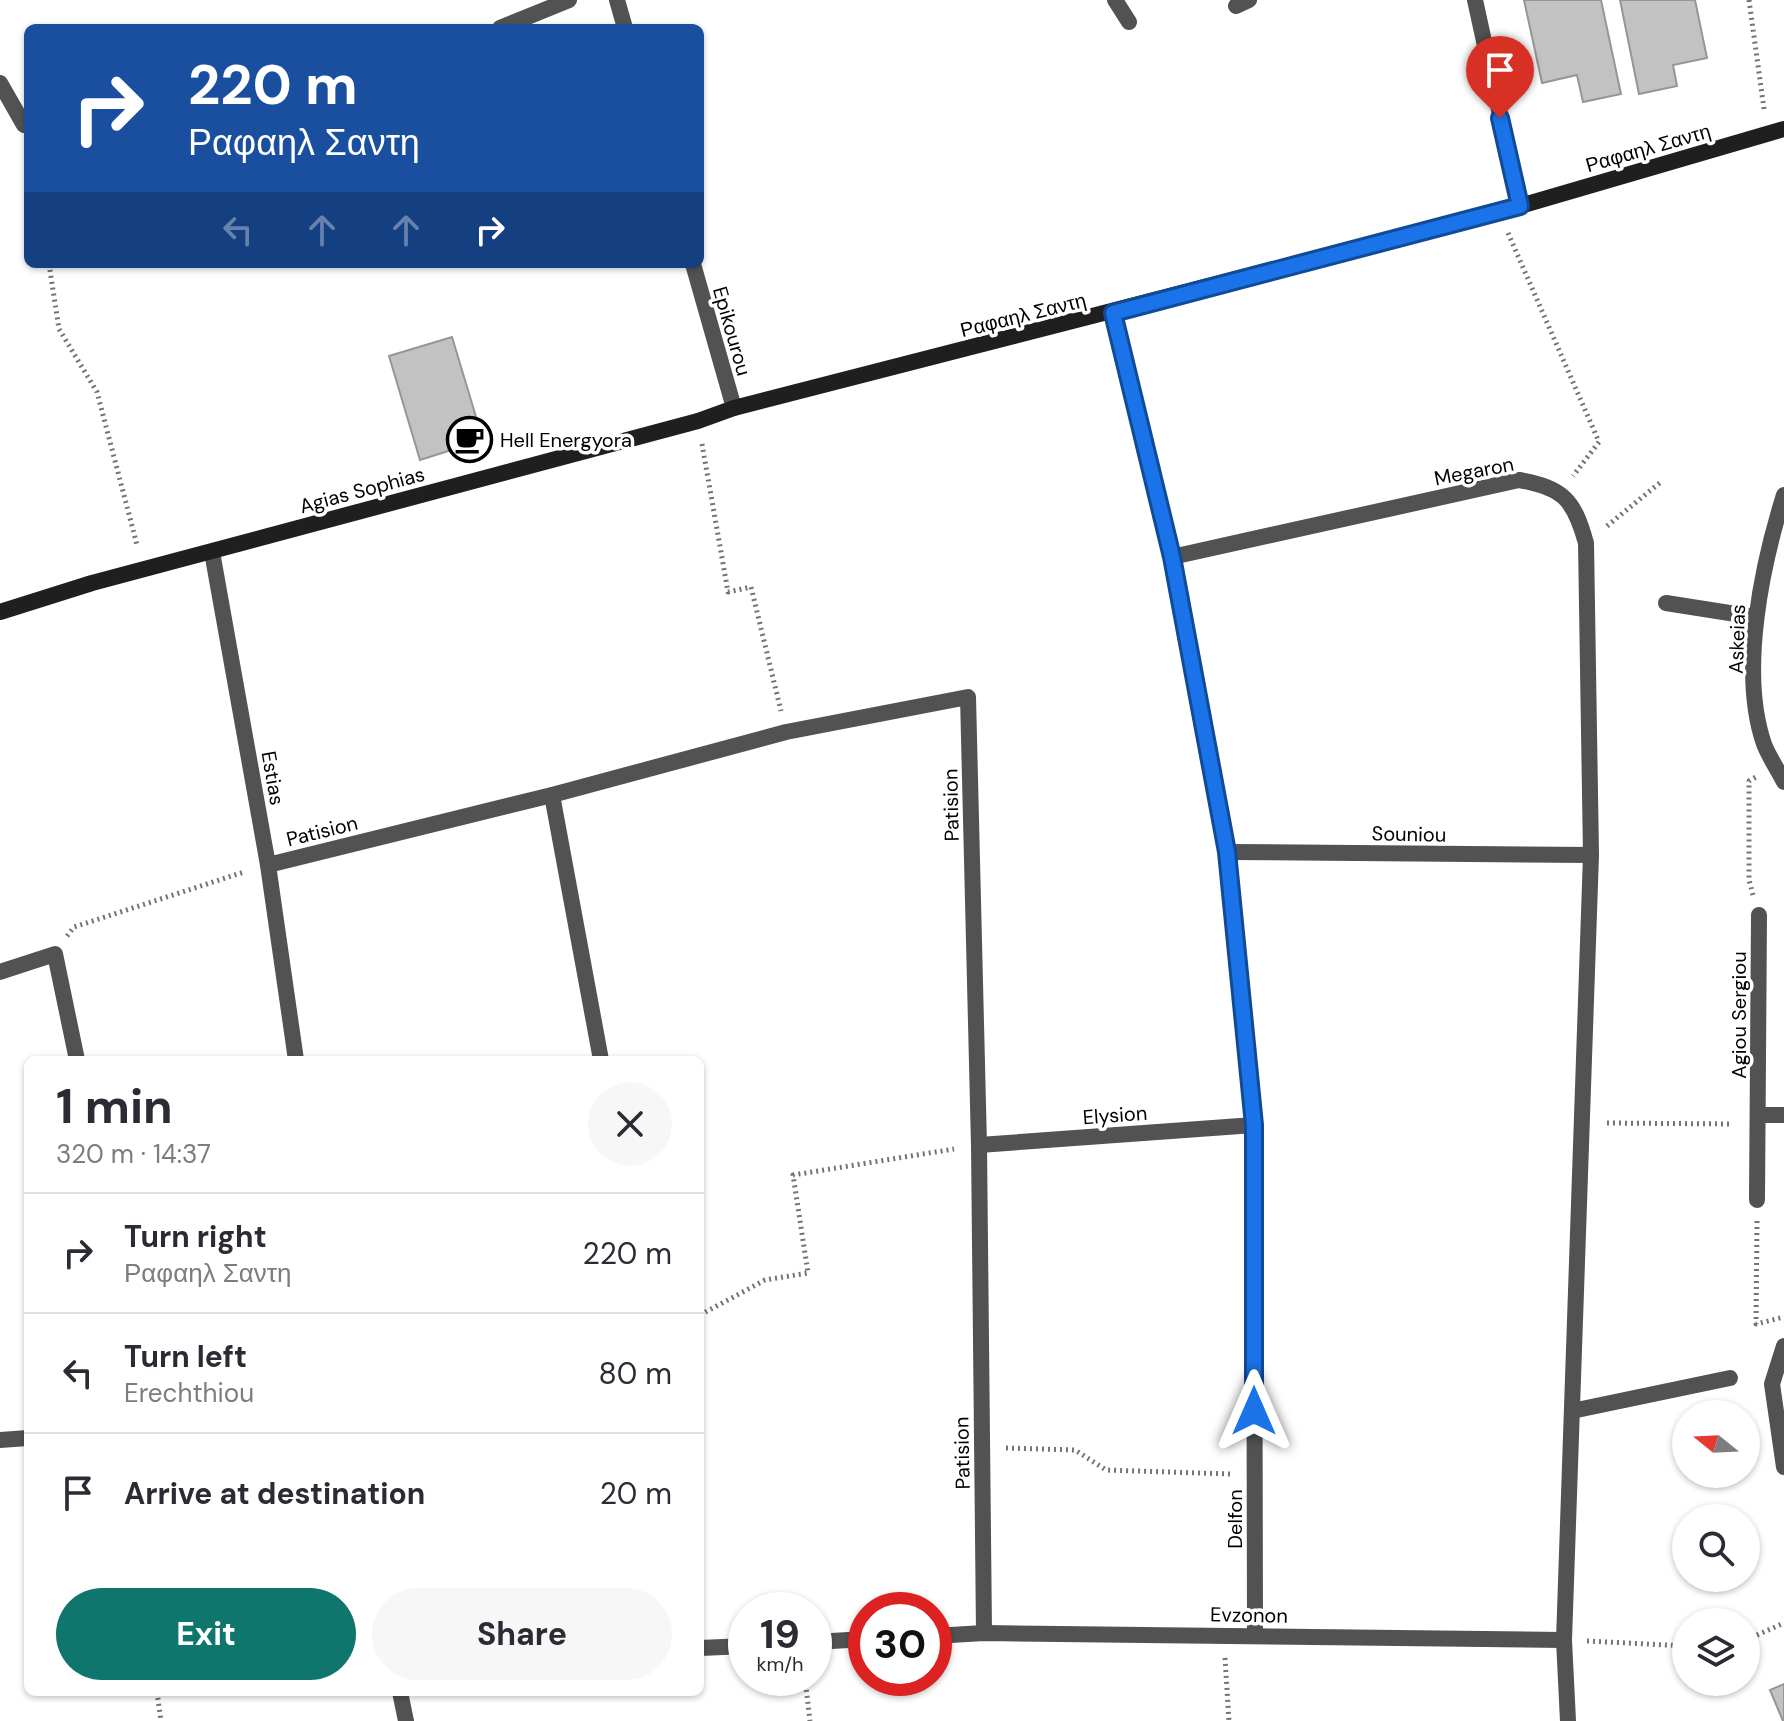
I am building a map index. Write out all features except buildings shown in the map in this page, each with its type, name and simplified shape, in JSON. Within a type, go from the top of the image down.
[{"type":"street","points":[[510,24],[569,0]]},
{"type":"street","points":[[617,0],[624,24]]},
{"type":"street","points":[[1115,0],[1129,22]]},
{"type":"street","points":[[1475,0],[1520,206]]},
{"type":"street","points":[[0,83],[24,125]]},
{"type":"street","name":"Ραφαηλ Σαντη","points":[[734,408],[1499,212],[1776,132]]},
{"type":"street","name":"Epikourou","points":[[694,268],[734,408]]},
{"type":"street","name":"Delfon","points":[[1113,313],[1172,557],[1227,852],[1254,1125],[1255,1635]]},
{"type":"street","name":"Agias Sophias","points":[[0,612],[143,569],[698,421],[734,408]]},
{"type":"street","name":"Megaron","points":[[1172,557],[1519,480],[1543,484],[1561,493]]},
{"type":"street","points":[[1561,493],[1577,511],[1586,543],[1591,855],[1564,1640],[1568,1721]]},
{"type":"street","name":"Askeias","points":[[1780,775],[1764,744],[1756,699],[1755,617],[1766,552],[1784,495]]},
{"type":"street","name":"Estias","points":[[212,552],[268,865],[295,1056]]},
{"type":"street","points":[[1666,603],[1755,617]]},
{"type":"street","name":"Patision","points":[[268,865],[552,795],[786,732],[968,697],[979,1145],[984,1633]]},
{"type":"street","points":[[552,795],[600,1056]]},
{"type":"street","name":"Souniou","points":[[1227,852],[1591,855]]},
{"type":"street","name":"Agiou Sergiou","points":[[1757,1200],[1759,915]]},
{"type":"street","points":[[0,972],[55,954],[76,1056]]},
{"type":"street","points":[[1758,1119],[1784,1115]]},
{"type":"street","name":"Elysion","points":[[979,1145],[1254,1125]]},
{"type":"street","points":[[1784,1346],[1772,1384],[1784,1467]]},
{"type":"street","points":[[1572,1411],[1730,1378]]},
{"type":"street","points":[[0,1440],[24,1438]]},
{"type":"street","name":"Evzonon","points":[[952,1635],[1255,1635],[1564,1640]]},
{"type":"street","points":[[704,1648],[728,1647]]},
{"type":"street","points":[[401,1696],[406,1721]]},
{"type":"path","points":[[1749,0],[1776,132]]},
{"type":"path","points":[[1499,212],[1599,442],[1561,493]]},
{"type":"path","points":[[50,268],[59,329],[97,392],[143,569]]},
{"type":"path","points":[[698,421],[728,592],[751,587],[786,732]]},
{"type":"path","points":[[1586,543],[1662,481]]},
{"type":"path","points":[[1759,915],[1749,880],[1749,781],[1780,775]]},
{"type":"path","points":[[55,954],[74,927],[268,865]]},
{"type":"path","points":[[1582,1123],[1758,1119]]},
{"type":"path","points":[[704,1313],[765,1280],[808,1273],[793,1175],[979,1145]]},
{"type":"path","points":[[1757,1200],[1756,1324],[1784,1317]]},
{"type":"path","points":[[982,1448],[1075,1450],[1106,1470],[1255,1474]]},
{"type":"path","points":[[1760,1634],[1784,1623]]},
{"type":"path","points":[[1224,1635],[1229,1721]]},
{"type":"path","points":[[1564,1640],[1672,1645]]},
{"type":"path","points":[[158,1696],[161,1721]]},
{"type":"path","points":[[807,1696],[810,1721]]},
{"type":"place","name":"Hell Energyora","points":[[469,440]]},
{"type":"route","points":[[1254,1411],[1254,1125],[1227,852],[1172,557],[1113,313],[1520,206],[1500,118]]}]
